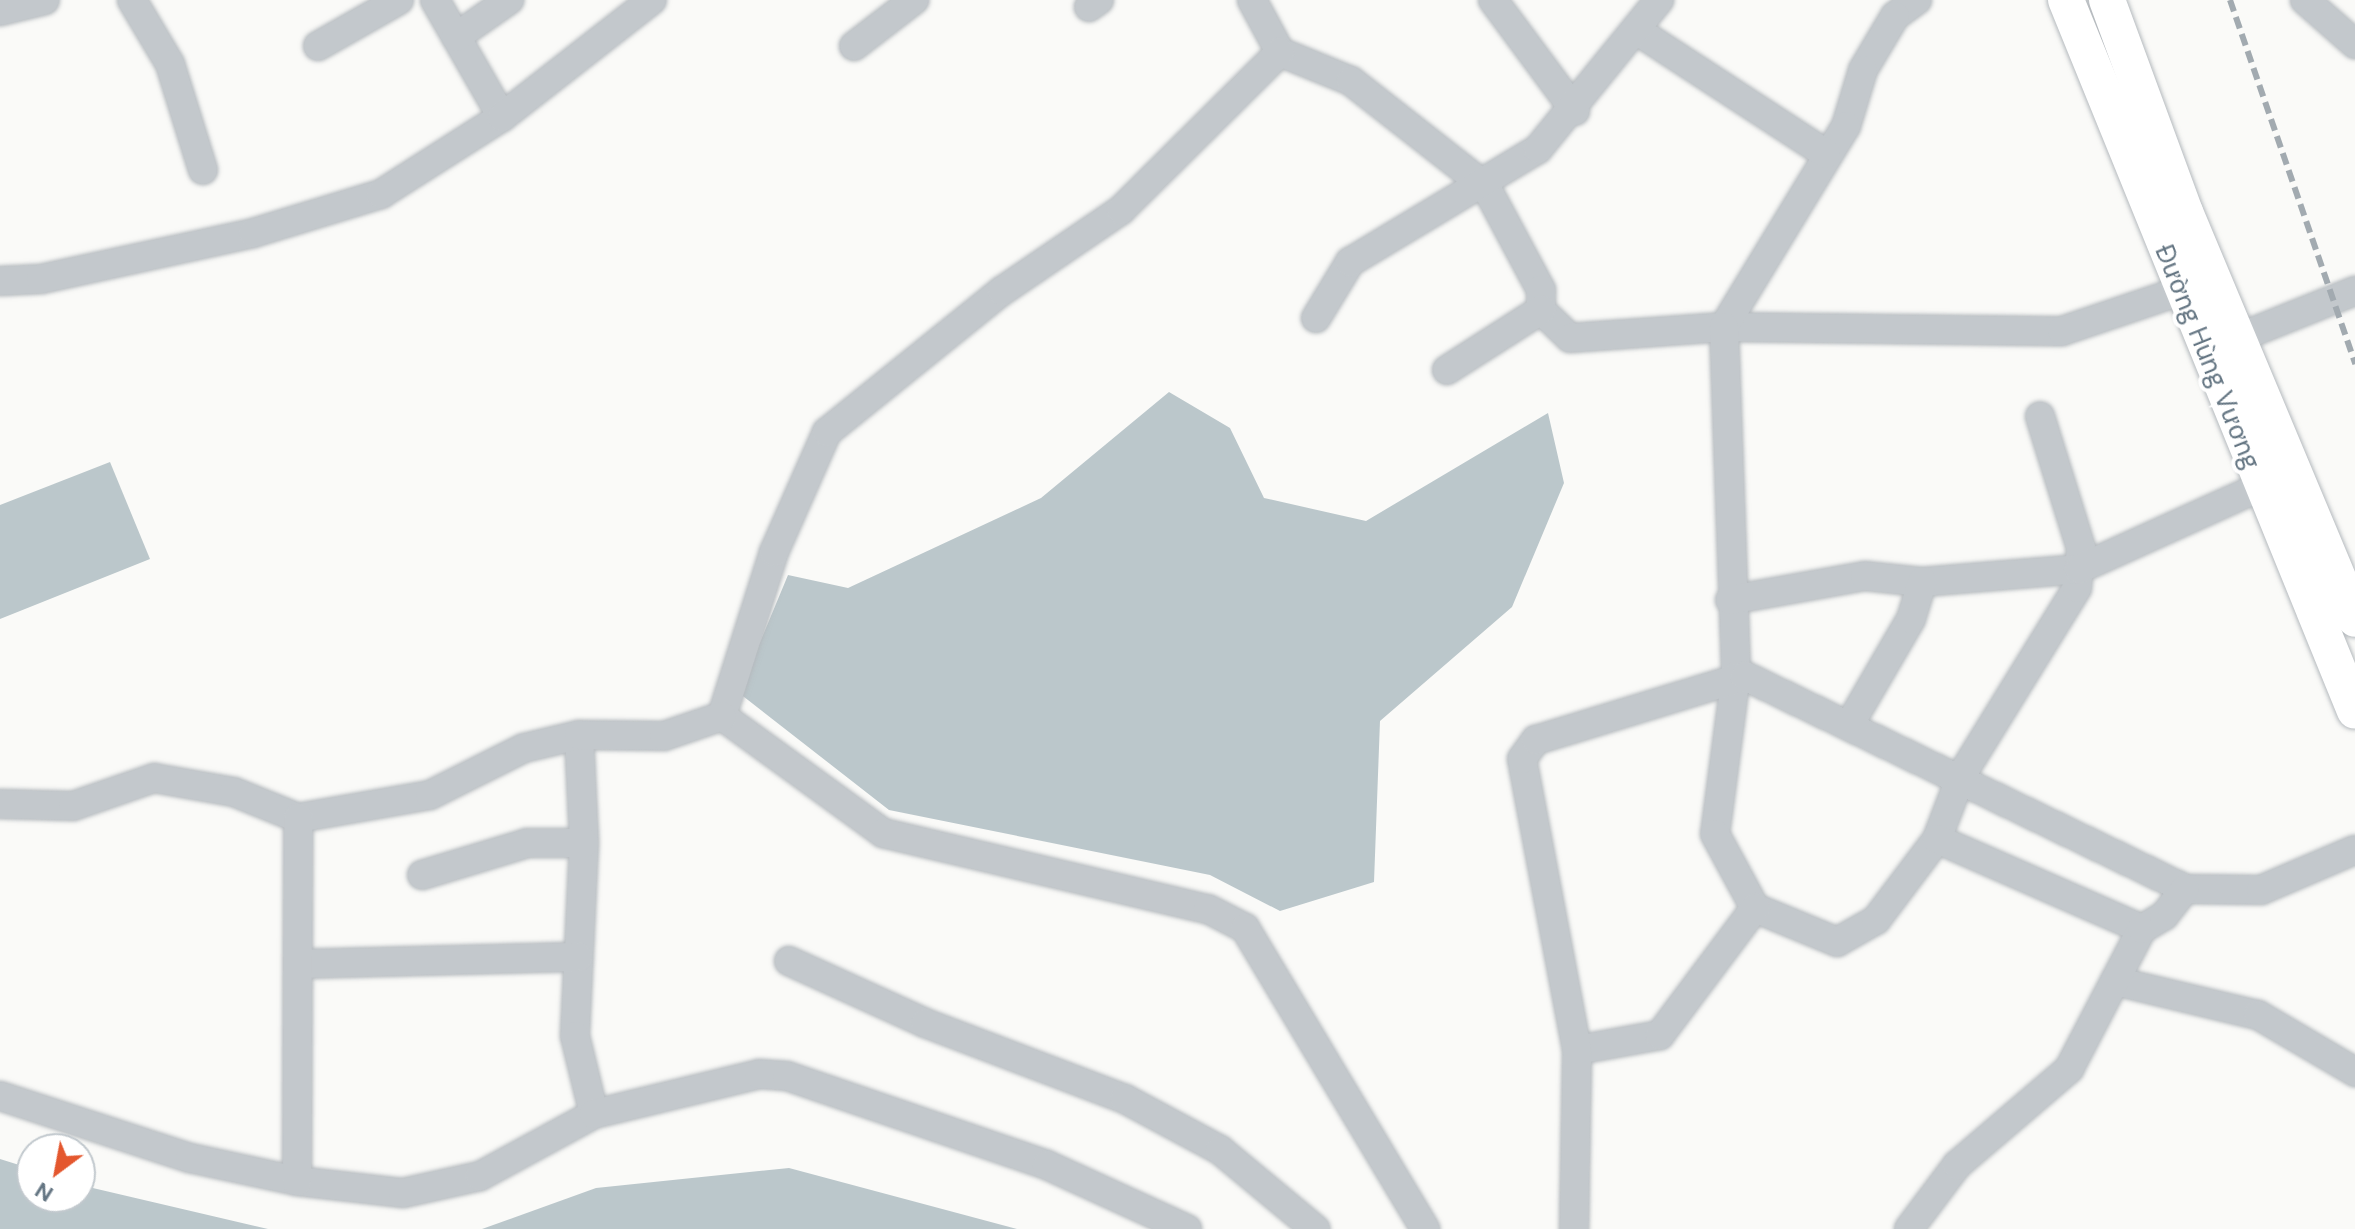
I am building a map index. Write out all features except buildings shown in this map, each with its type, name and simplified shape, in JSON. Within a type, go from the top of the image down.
[{"type":"main road","name":"Đường Hùng Vương","points":[[2066,0],[2180,291],[2222,344],[2355,619]]},
{"type":"main road","name":"Đường Hùng Vương","points":[[2107,0],[2222,344],[2260,487],[2355,711]]},
{"type":"street","points":[[0,11],[45,0]]},
{"type":"street","points":[[132,0],[170,64],[203,170]]},
{"type":"street","points":[[318,46],[399,0]]},
{"type":"street","points":[[435,0],[502,117]]},
{"type":"street","points":[[456,37],[509,0]]},
{"type":"street","points":[[0,281],[41,279],[253,233],[381,194],[502,117],[652,0]]},
{"type":"street","points":[[854,46],[914,0]]},
{"type":"street","points":[[1252,0],[1280,52],[1351,81],[1486,187],[1541,290],[1541,310]]},
{"type":"street","points":[[1493,0],[1575,111]]},
{"type":"street","points":[[1316,318],[1350,262],[1386,235],[1486,187],[1575,111],[1639,32],[1659,0]]},
{"type":"street","points":[[2305,0],[2355,44]]},
{"type":"street","points":[[1897,5],[1826,154],[1724,327],[1730,600],[1736,675],[1715,834],[1755,908],[1837,942],[1876,920],[1937,839],[1961,776],[2067,612],[2079,569],[2081,548],[2040,416]]},
{"type":"street","points":[[1639,32],[1826,154]]},
{"type":"street","points":[[722,716],[774,552],[809,460],[827,432],[1002,291],[1121,210],[1280,52]]},
{"type":"street","points":[[1541,310],[1583,341],[1724,327],[2062,331],[2180,291]]},
{"type":"street","points":[[2222,344],[2355,291]]},
{"type":"street","points":[[1447,370],[1541,310]]},
{"type":"street","points":[[1730,600],[1865,576],[1922,582],[2079,569],[2260,487]]},
{"type":"street","points":[[1851,722],[1911,619],[1922,582]]},
{"type":"street","points":[[1574,1229],[1577,1050],[1524,773],[1527,745],[1736,675],[1851,722],[2185,889],[2261,890],[2355,850]]},
{"type":"street","points":[[0,804],[73,806],[154,778],[234,792],[298,818],[430,795],[524,748],[579,735],[664,736],[722,716]]},
{"type":"street","points":[[722,716],[883,833],[1208,909],[1245,928],[1425,1229]]},
{"type":"street","points":[[579,735],[584,843],[577,1060],[594,1114]]},
{"type":"street","points":[[297,1181],[303,964],[298,818]]},
{"type":"street","points":[[1937,839],[2142,929]]},
{"type":"street","points":[[422,875],[527,843],[584,843]]},
{"type":"street","points":[[1909,1229],[1957,1165],[2069,1069],[2142,929],[2164,916],[2185,889]]},
{"type":"street","points":[[1577,1050],[1660,1035],[1755,908]]},
{"type":"street","points":[[303,964],[578,957]]},
{"type":"street","points":[[789,961],[925,1023],[1125,1099],[1244,1166],[1315,1229]]},
{"type":"street","points":[[2115,981],[2258,1015],[2355,1072]]},
{"type":"street","points":[[0,1096],[165,1151],[297,1181],[431,1189],[525,1155],[594,1114],[759,1074],[787,1076],[1047,1165],[1187,1229]]},
{"type":"shaded area","points":[[1169,392],[1230,428],[1264,498],[1366,521],[1548,413],[1564,483],[1512,607],[1380,721],[1374,882],[1280,911],[1210,875],[889,810],[739,693],[788,575],[848,588],[1041,498]]},
{"type":"shaded area","points":[[110,462],[150,559],[0,619],[0,505]]},
{"type":"shaded area","points":[[0,1159],[16,1164],[16,1213],[96,1213],[96,1189],[268,1229],[0,1229]]},
{"type":"shaded area","points":[[789,1168],[1017,1229],[482,1229],[596,1188]]},
{"type":"railway","points":[[2230,0],[2355,364]]}]
